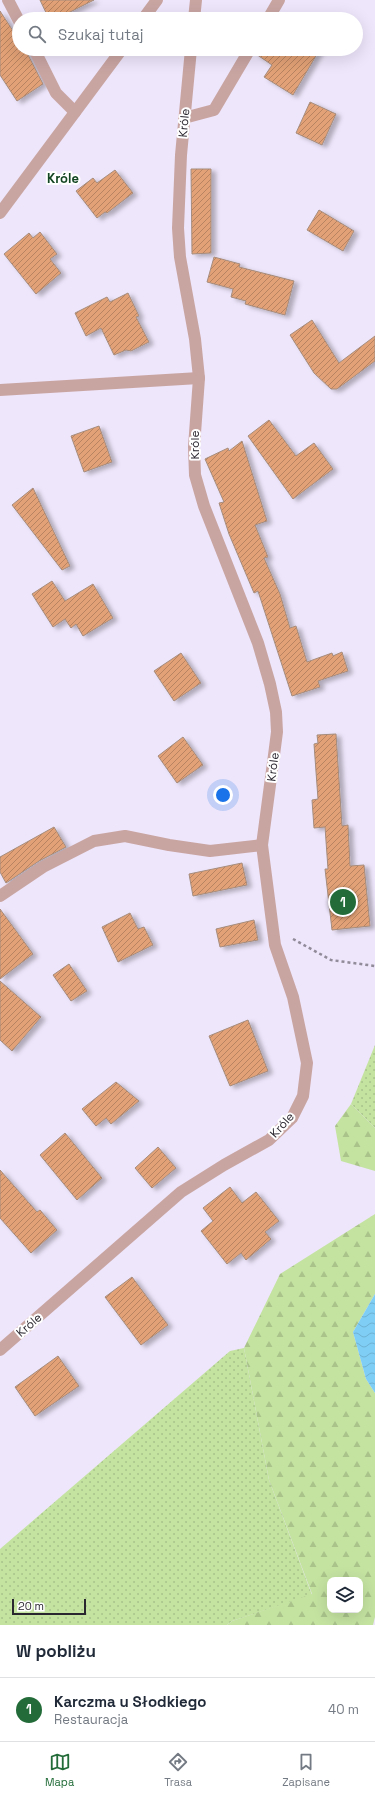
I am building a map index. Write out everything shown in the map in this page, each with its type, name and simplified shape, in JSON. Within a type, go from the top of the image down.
[{"type":"lane","points":[[8,0],[14,12]]},
{"type":"lane","points":[[149,12],[157,0]]},
{"type":"lane","points":[[195,12],[196,0]]},
{"type":"lane","points":[[272,12],[279,0]]},
{"type":"lane","points":[[38,56],[56,93],[76,112]]},
{"type":"lane","points":[[0,213],[117,56]]},
{"type":"lane","name":"Króle","points":[[0,1350],[181,1192],[224,1164],[268,1140],[292,1118],[303,1096],[307,1063],[293,997],[275,945],[272,931],[262,845],[277,732],[276,712],[270,684],[258,643],[204,506],[195,474],[194,439],[199,378],[195,338],[180,257],[178,228],[184,118],[190,56]]},
{"type":"lane","points":[[184,118],[214,110],[246,56]]},
{"type":"lane","points":[[0,390],[199,378]]},
{"type":"lane","points":[[0,896],[43,867],[94,841],[125,836],[169,845],[210,851],[262,845]]},
{"type":"path","points":[[272,931],[294,940],[331,960],[375,966]]},
{"type":"green space","points":[[375,1045],[375,1128],[351,1104]]},
{"type":"green space","points":[[351,1104],[375,1128],[375,1171],[341,1161],[335,1126]]},
{"type":"green space","points":[[375,1214],[375,1294],[353,1332],[366,1379],[375,1393],[375,1617],[373,1625],[227,1625],[232,1621],[312,1594],[269,1480],[244,1348],[280,1274]]},
{"type":"green space","points":[[244,1348],[269,1480],[312,1595],[232,1621],[227,1625],[0,1625],[0,1549],[230,1351]]},
{"type":"water","points":[[375,1294],[375,1393],[366,1379],[353,1332]]},
{"type":"building","points":[[40,0],[94,0],[70,12],[46,12]]},
{"type":"building","points":[[0,11],[12,29],[12,56],[29,56],[43,84],[17,101],[0,75]]},
{"type":"building","points":[[259,56],[316,56],[293,95],[264,77],[272,65]]},
{"type":"building","points":[[310,102],[336,114],[322,145],[296,133]]},
{"type":"building","points":[[191,169],[211,169],[211,253],[192,254]]},
{"type":"building","points":[[115,170],[133,193],[107,213],[105,212],[97,218],[76,191],[93,178],[97,183]]},
{"type":"building","points":[[319,210],[354,231],[343,251],[307,230]]},
{"type":"building","points":[[40,232],[57,254],[50,259],[61,273],[36,294],[4,254],[29,233],[33,238]]},
{"type":"building","points":[[214,257],[240,264],[239,267],[294,281],[285,315],[245,304],[246,301],[231,297],[233,289],[207,282]]},
{"type":"building","points":[[128,293],[139,316],[136,317],[149,342],[131,351],[126,350],[114,355],[101,328],[86,336],[75,313],[107,297],[110,302]]},
{"type":"building","points":[[312,320],[339,363],[375,336],[375,361],[337,389],[331,389],[314,373],[290,335]]},
{"type":"building","points":[[269,420],[296,456],[314,443],[333,469],[293,499],[248,436]]},
{"type":"building","points":[[99,426],[112,462],[84,472],[71,436]]},
{"type":"building","points":[[242,441],[267,521],[255,525],[268,557],[264,558],[280,594],[290,628],[296,626],[307,662],[332,653],[333,656],[342,652],[348,671],[318,681],[320,687],[292,696],[258,591],[254,593],[229,534],[219,503],[224,502],[205,459],[228,448],[229,451]]},
{"type":"building","points":[[33,488],[70,566],[62,570],[12,505]]},
{"type":"building","points":[[52,581],[65,601],[93,584],[113,618],[83,636],[76,624],[71,628],[65,619],[53,627],[32,594]]},
{"type":"building","points":[[181,653],[201,683],[174,701],[154,671]]},
{"type":"building","points":[[336,734],[342,826],[348,825],[350,866],[364,865],[370,926],[332,930],[325,869],[328,869],[325,827],[314,828],[312,800],[318,799],[314,744],[318,743],[317,735]]},
{"type":"building","points":[[183,737],[203,765],[177,783],[158,756]]},
{"type":"building","points":[[54,827],[66,847],[39,861],[6,883],[0,872],[0,857]]},
{"type":"building","points":[[242,863],[247,885],[193,896],[189,874]]},
{"type":"building","points":[[0,909],[33,954],[0,979]]},
{"type":"building","points":[[130,913],[138,929],[144,927],[153,945],[118,962],[102,927]]},
{"type":"building","points":[[254,920],[258,940],[220,947],[216,929]]},
{"type":"building","points":[[69,964],[87,991],[71,1001],[53,975]]},
{"type":"building","points":[[0,981],[41,1017],[12,1051],[0,1040]]},
{"type":"building","points":[[248,1020],[268,1071],[230,1086],[209,1036]]},
{"type":"building","points":[[116,1082],[139,1101],[111,1124],[106,1118],[96,1126],[82,1109]]},
{"type":"building","points":[[65,1133],[102,1178],[77,1200],[40,1155]]},
{"type":"building","points":[[158,1147],[176,1168],[152,1188],[135,1168]]},
{"type":"building","points":[[0,1170],[37,1212],[40,1210],[57,1230],[31,1253],[0,1218]]},
{"type":"building","points":[[230,1187],[242,1203],[256,1192],[279,1221],[265,1232],[271,1239],[246,1260],[241,1253],[227,1264],[201,1231],[213,1221],[203,1208]]},
{"type":"building","points":[[132,1277],[168,1325],[141,1345],[105,1297]]},
{"type":"building","points":[[58,1356],[79,1386],[35,1416],[15,1387]]},
{"type":"place","name":"Karczma u Słodkiego","points":[[343,902]]},
{"type":"district","name":"Króle","points":[[63,178]]}]
